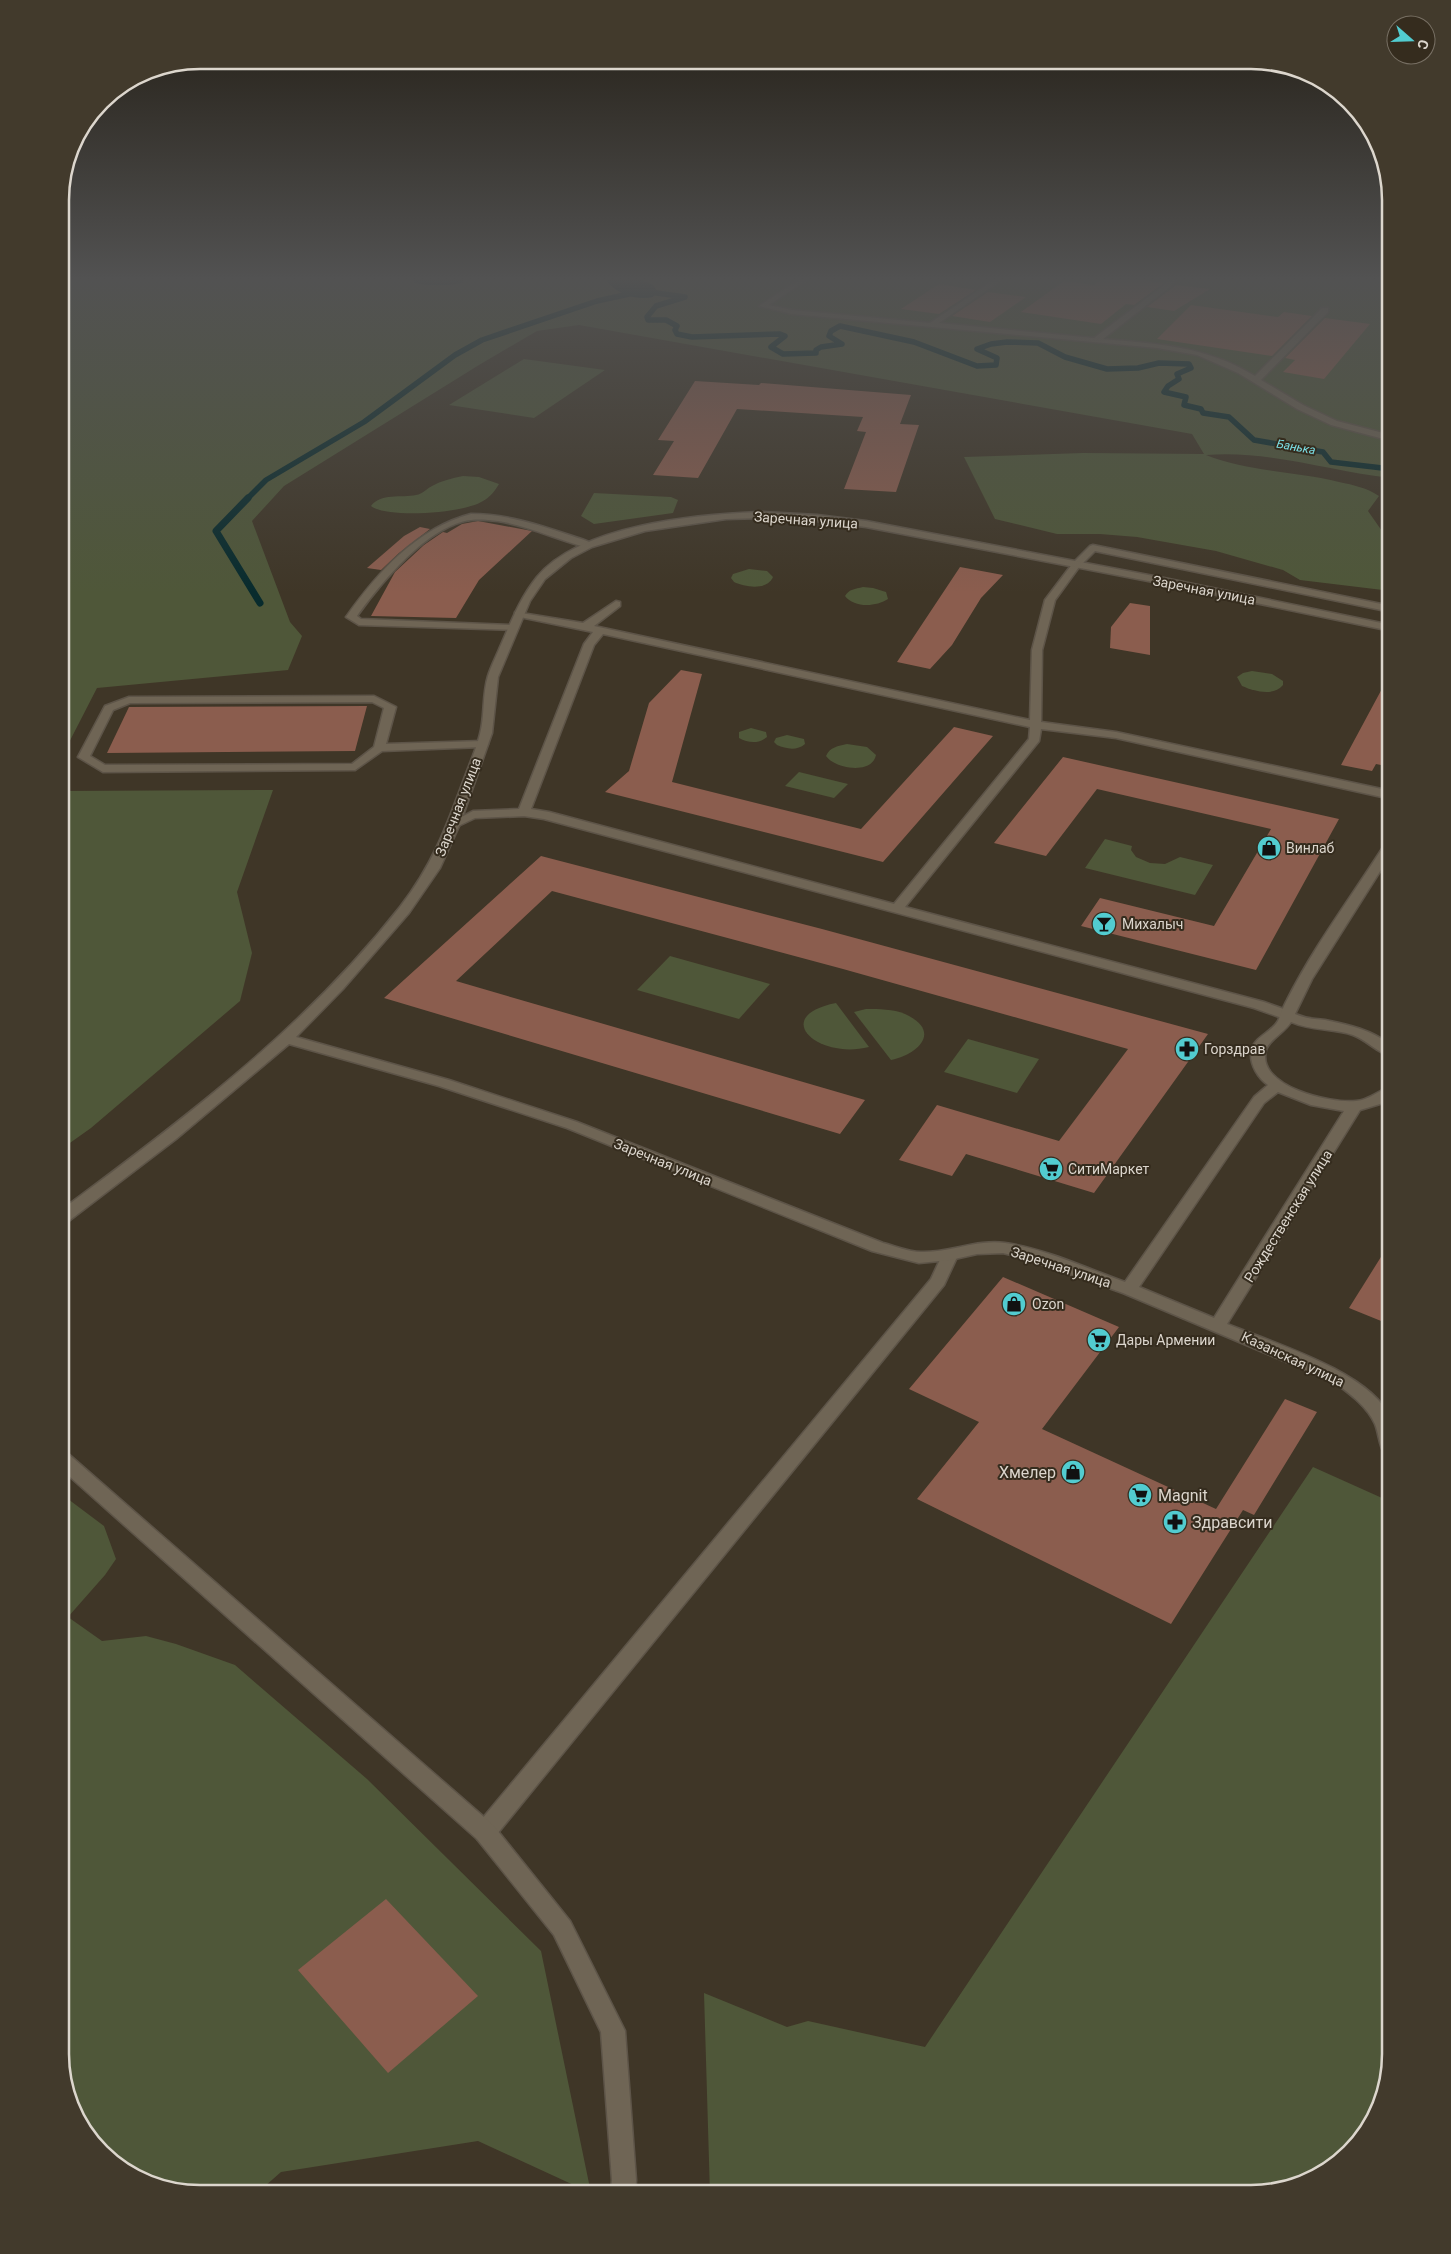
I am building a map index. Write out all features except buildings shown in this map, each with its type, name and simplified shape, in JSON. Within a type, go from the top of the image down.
[{"type":"street","points":[[1260,382],[1300,407],[1334,423],[1382,436]]},
{"type":"street","points":[[513,628],[359,622],[351,617],[368,591],[397,562],[428,536],[459,519],[486,516],[542,529],[589,545]]},
{"type":"street","name":"Заречная улица","points":[[1218,1325],[1128,1289],[1030,1254],[1003,1248],[977,1248],[950,1255],[919,1258],[878,1247],[572,1125],[444,1083],[286,1039],[338,986],[404,910],[434,868],[454,824],[486,733],[493,677],[525,601],[542,577],[568,556],[589,545],[644,528],[688,521],[726,516],[792,516],[866,524],[1382,626]]},
{"type":"street","points":[[897,908],[1035,739],[1037,650],[1050,600],[1076,565],[1093,548],[1382,607]]},
{"type":"street","points":[[585,627],[616,604]]},
{"type":"street","points":[[519,614],[1036,725],[1116,736],[1382,794]]},
{"type":"street","points":[[524,812],[590,644],[600,630]]},
{"type":"street","points":[[379,748],[390,707],[374,699],[129,700],[109,708],[84,758],[103,769],[355,767],[379,748],[482,744]]},
{"type":"street","points":[[454,824],[473,815],[524,812],[545,815],[1259,1005],[1307,1024],[1332,1025],[1356,1031],[1371,1037],[1382,1045]]},
{"type":"street","points":[[1382,858],[1293,1001],[1278,1030],[1268,1036],[1261,1044],[1258,1053],[1259,1063],[1265,1073],[1277,1085],[1302,1098],[1319,1103],[1354,1106],[1382,1098]]},
{"type":"street","points":[[69,1212],[171,1136],[286,1039]]},
{"type":"street","points":[[1128,1289],[1259,1100],[1277,1085]]},
{"type":"street","name":"Рождественская улица","points":[[1218,1325],[1332,1146],[1354,1106]]},
{"type":"street","points":[[485,1832],[938,1281],[950,1255]]},
{"type":"street","name":"Казанская улица","points":[[1218,1325],[1340,1378],[1369,1399],[1382,1421]]},
{"type":"street","points":[[69,1466],[485,1832],[562,1928],[613,2031],[624,2185]]},
{"type":"green space","points":[[69,382],[451,382],[284,486],[252,521],[290,622],[302,636],[288,670],[97,688],[69,742]]},
{"type":"green space","points":[[486,382],[587,382],[534,418],[449,405]]},
{"type":"green space","points":[[901,382],[1382,382],[1382,477],[1276,458],[1229,454],[1206,455],[1238,465],[1350,484],[1379,496],[1368,511],[1382,531],[1382,590],[1300,580],[1283,570],[1216,551],[1137,537],[1100,534],[1057,534],[995,519],[964,457],[1083,453],[1204,454],[1192,434]]},
{"type":"green space","points":[[463,476],[479,477],[499,484],[486,499],[460,509],[409,513],[380,510],[371,506],[380,499],[423,493],[439,483]]},
{"type":"green space","points":[[594,493],[671,497],[678,500],[673,513],[594,524],[581,516]]},
{"type":"green space","points":[[749,569],[767,571],[773,577],[766,584],[755,587],[739,584],[731,578],[733,574]]},
{"type":"green space","points":[[863,587],[886,592],[888,599],[877,604],[865,605],[854,603],[845,596],[850,591]]},
{"type":"green space","points":[[1252,671],[1272,674],[1283,681],[1283,685],[1279,689],[1269,692],[1242,686],[1237,677]]},
{"type":"green space","points":[[751,728],[766,732],[767,737],[761,741],[753,742],[739,738],[739,732]]},
{"type":"green space","points":[[787,735],[804,739],[805,744],[799,748],[791,749],[777,745],[774,742],[776,738]]},
{"type":"green space","points":[[847,744],[867,747],[876,755],[873,761],[861,768],[853,768],[837,764],[826,756],[837,746]]},
{"type":"green space","points":[[799,772],[848,784],[834,798],[785,786]]},
{"type":"green space","points":[[273,790],[237,892],[252,953],[240,1001],[91,1128],[69,1144],[69,791]]},
{"type":"green space","points":[[1105,839],[1132,846],[1131,850],[1136,857],[1150,863],[1165,864],[1180,857],[1213,865],[1195,895],[1085,868]]},
{"type":"green space","points":[[670,956],[770,984],[739,1019],[637,990]]},
{"type":"green space","points":[[836,1003],[869,1047],[850,1049],[833,1047],[818,1042],[808,1035],[804,1026],[806,1017],[816,1009]]},
{"type":"green space","points":[[866,1009],[891,1010],[905,1014],[916,1021],[922,1028],[924,1034],[922,1041],[910,1053],[891,1060],[854,1012]]},
{"type":"green space","points":[[968,1039],[1039,1059],[1017,1093],[944,1072]]},
{"type":"green space","points":[[1313,1467],[1382,1498],[1382,2054],[1378,2088],[1365,2120],[1350,2141],[1338,2153],[1309,2172],[1285,2181],[1268,2184],[710,2185],[704,1993],[787,2027],[808,2021],[925,2047]]},
{"type":"green space","points":[[69,1500],[104,1526],[116,1559],[105,1575],[69,1616]]},
{"type":"green space","points":[[69,1618],[102,1641],[146,1636],[176,1644],[235,1665],[367,1779],[541,1951],[589,2185],[574,2185],[478,2141],[281,2172],[266,2185],[192,2185],[174,2183],[142,2172],[113,2153],[101,2141],[82,2112],[73,2088],[69,2054]]},
{"type":"waterway","name":"Банька","points":[[248,498],[266,480],[364,422],[418,382]]},
{"type":"waterway","name":"Банька","points":[[1174,382],[1164,392],[1186,397],[1184,405],[1201,409],[1203,413],[1229,417],[1254,440],[1323,452],[1331,462],[1382,468]]},
{"type":"waterway","points":[[248,498],[216,531],[260,603]]},
{"type":"place","name":"Винлаб","points":[[1269,848]]},
{"type":"place","name":"Михалыч","points":[[1104,924]]},
{"type":"place","name":"Горздрав","points":[[1187,1049]]},
{"type":"place","name":"СитиМаркет","points":[[1051,1169]]},
{"type":"place","name":"Ozon","points":[[1014,1304]]},
{"type":"place","name":"Дары Армении","points":[[1099,1340]]},
{"type":"place","name":"Хмелер","points":[[1073,1472]]},
{"type":"place","name":"Magnit","points":[[1140,1495]]},
{"type":"place","name":"Здравсити","points":[[1175,1522]]}]
